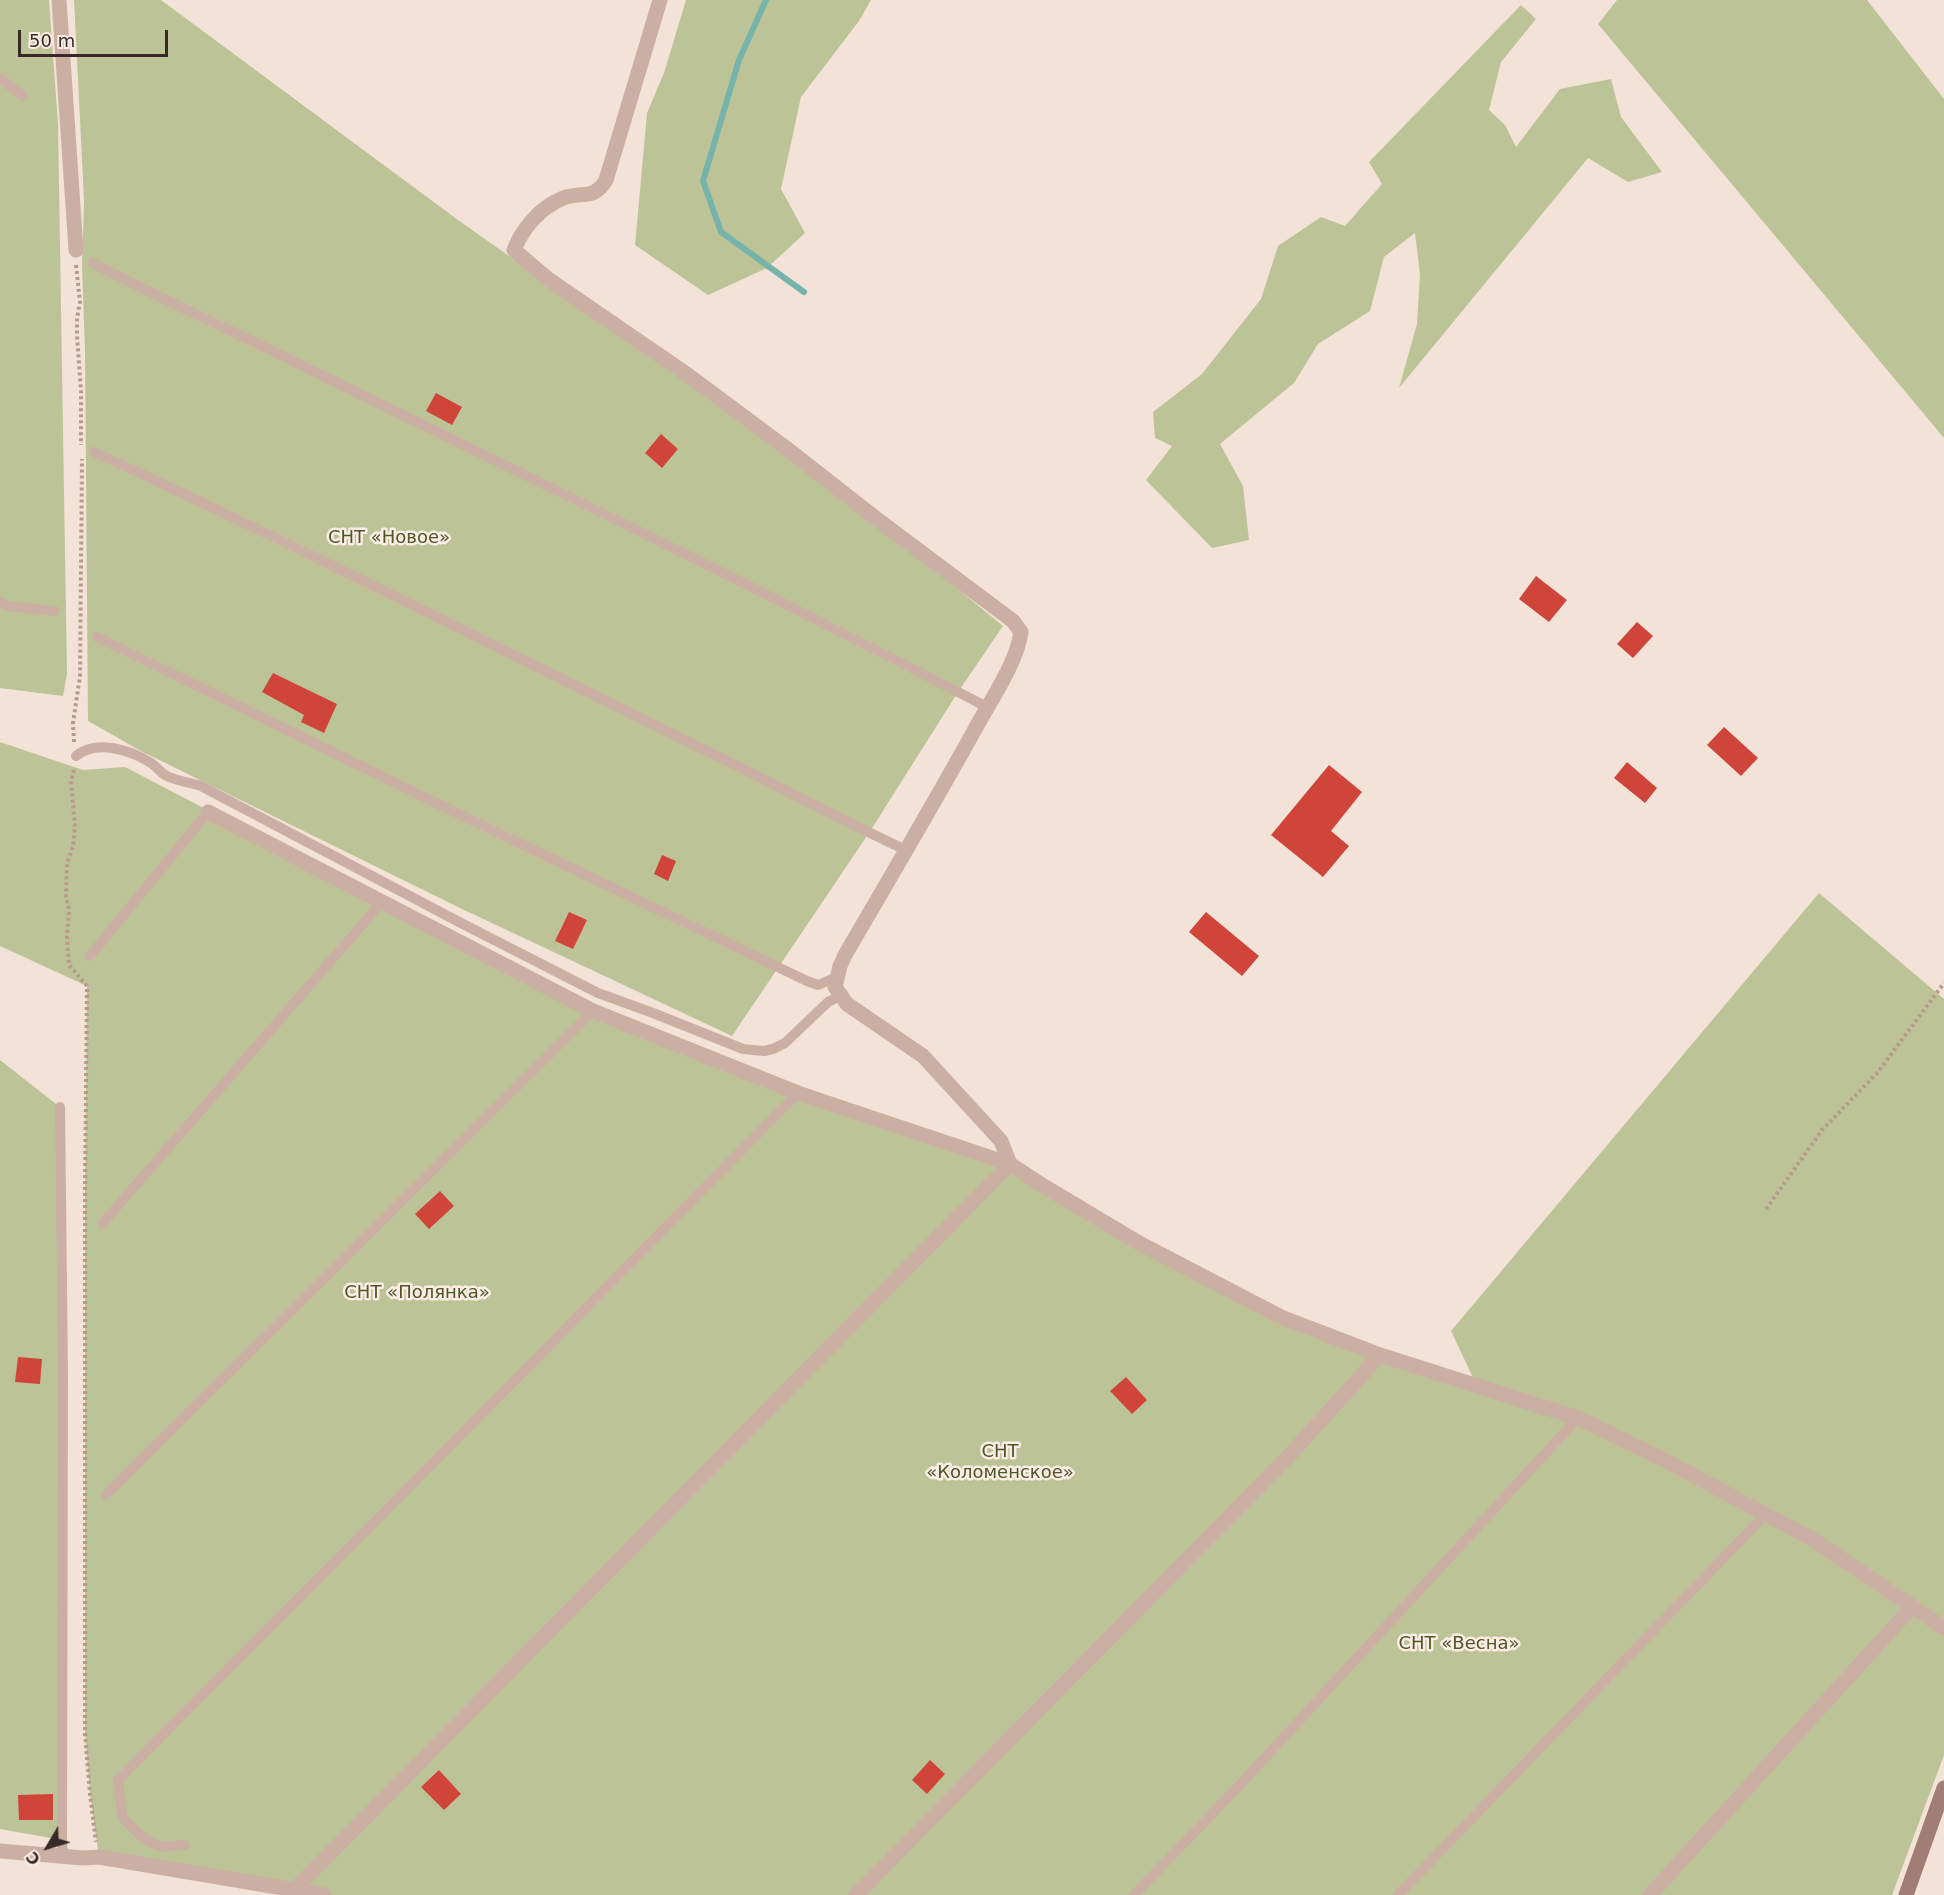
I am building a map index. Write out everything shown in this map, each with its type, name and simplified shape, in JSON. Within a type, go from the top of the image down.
[{"type":"main road","points":[[1906,1895],[1944,1788]]},
{"type":"street","points":[[59,0],[76,250]]},
{"type":"street","points":[[660,0],[606,180],[597,192],[562,198],[552,204],[520,235],[514,250],[548,279],[751,421],[1013,621],[1021,632],[1019,647],[987,707],[845,955],[835,987],[847,1004],[923,1056],[1001,1142],[1010,1164]]},
{"type":"street","points":[[208,812],[593,1011],[798,1093],[1010,1164],[1139,1243],[1271,1312],[1380,1354],[1578,1418],[1666,1461],[1812,1539],[1944,1628]]},
{"type":"street","points":[[294,1890],[1010,1164]]},
{"type":"street","points":[[856,1895],[1287,1458],[1380,1354]]},
{"type":"street","points":[[1650,1895],[1912,1607]]},
{"type":"street","points":[[0,1851],[63,1857],[99,1857],[324,1895]]},
{"type":"lane","points":[[0,78],[23,96]]},
{"type":"lane","points":[[93,262],[170,303],[324,376],[877,650],[987,707]]},
{"type":"lane","points":[[94,452],[210,505],[351,574],[906,850]]},
{"type":"lane","points":[[0,601],[7,606],[55,611]]},
{"type":"lane","points":[[97,637],[807,981],[818,985],[837,977]]},
{"type":"lane","points":[[76,756],[85,749],[101,748],[133,754],[153,764],[166,776],[201,786],[598,993],[743,1049],[764,1052],[779,1046],[794,1035],[828,1002],[840,996]]},
{"type":"lane","points":[[90,956],[208,812]]},
{"type":"lane","points":[[102,1224],[382,902]]},
{"type":"lane","points":[[106,1495],[593,1011]]},
{"type":"lane","points":[[185,1845],[160,1846],[143,1838],[122,1817],[118,1780],[798,1093]]},
{"type":"lane","points":[[60,1107],[63,1374],[63,1857]]},
{"type":"lane","points":[[1134,1895],[1237,1788],[1578,1418]]},
{"type":"lane","points":[[1398,1895],[1766,1514]]},
{"type":"path","points":[[76,250],[80,302],[77,327],[81,391],[82,497],[80,676],[74,723],[76,756],[71,781],[75,826],[73,847],[67,864],[66,896],[69,910],[67,937],[69,965],[87,986],[85,1733],[90,1794],[99,1857]]},
{"type":"path","points":[[1766,1209],[1822,1130],[1878,1072],[1944,983]]},
{"type":"green space","points":[[0,0],[49,0],[58,124],[67,674],[63,696],[0,688]]},
{"type":"green space","name":"СНТ «Новое»","points":[[74,0],[161,0],[458,220],[726,409],[941,575],[1003,626],[958,692],[869,833],[732,1036],[460,908],[141,751],[88,721],[85,350],[82,266],[84,200]]},
{"type":"green space","points":[[686,0],[871,0],[859,21],[801,97],[781,189],[805,233],[767,268],[708,295],[635,245],[647,113],[664,73]]},
{"type":"green space","points":[[1617,0],[1867,0],[1944,99],[1944,438],[1598,24]]},
{"type":"green space","points":[[1521,5],[1536,19],[1501,62],[1489,110],[1505,125],[1516,147],[1560,89],[1611,79],[1621,117],[1662,172],[1628,182],[1588,158],[1399,388],[1417,324],[1420,274],[1415,233],[1384,257],[1370,311],[1318,344],[1294,383],[1220,444],[1243,486],[1249,540],[1212,548],[1146,480],[1172,446],[1155,438],[1153,412],[1202,374],[1261,299],[1278,246],[1321,217],[1345,226],[1382,184],[1369,162]]},
{"type":"green space","points":[[0,742],[83,770],[125,767],[593,1011],[1010,1164],[1281,1317],[1477,1386],[1451,1331],[1819,893],[1944,999],[1944,1755],[1892,1895],[324,1895],[99,1857],[90,1794],[85,1733],[87,986],[0,946]]},
{"type":"green space","points":[[0,1060],[60,1107],[62,1840],[0,1829]]},
{"type":"building","points":[[436,393],[462,407],[452,425],[426,411]]},
{"type":"building","points":[[661,434],[678,449],[662,468],[645,453]]},
{"type":"building","points":[[1536,576],[1567,600],[1549,622],[1519,599]]},
{"type":"building","points":[[1637,622],[1653,636],[1633,658],[1617,644]]},
{"type":"building","points":[[273,673],[337,704],[324,733],[301,722],[304,715],[262,692]]},
{"type":"building","points":[[1724,727],[1758,758],[1741,776],[1707,745]]},
{"type":"building","points":[[1627,762],[1657,788],[1645,803],[1614,778]]},
{"type":"building","points":[[1329,765],[1362,792],[1331,831],[1349,846],[1323,877],[1271,835]]},
{"type":"building","points":[[662,855],[676,861],[668,881],[654,874]]},
{"type":"building","points":[[569,912],[587,920],[573,949],[555,941]]},
{"type":"building","points":[[1206,912],[1259,956],[1242,976],[1189,932]]},
{"type":"building","points":[[440,1191],[454,1206],[429,1229],[415,1214]]},
{"type":"building","points":[[18,1357],[42,1359],[40,1384],[15,1382]]},
{"type":"building","points":[[1126,1377],[1147,1400],[1132,1414],[1110,1391]]},
{"type":"building","points":[[930,1760],[945,1774],[927,1794],[912,1780]]},
{"type":"building","points":[[439,1770],[461,1794],[444,1810],[421,1787]]},
{"type":"building","points":[[53,1794],[53,1820],[19,1820],[18,1795]]},
{"type":"waterway","points":[[766,0],[739,60],[703,181],[721,232],[804,292]]},
{"type":"park label","name":"СНТ «Полянка»","points":[[417,1293]]},
{"type":"park label","name":"СНТ «Коломенское»","points":[[1000,1462]]},
{"type":"park label","name":"СНТ «Весна»","points":[[1459,1644]]}]
